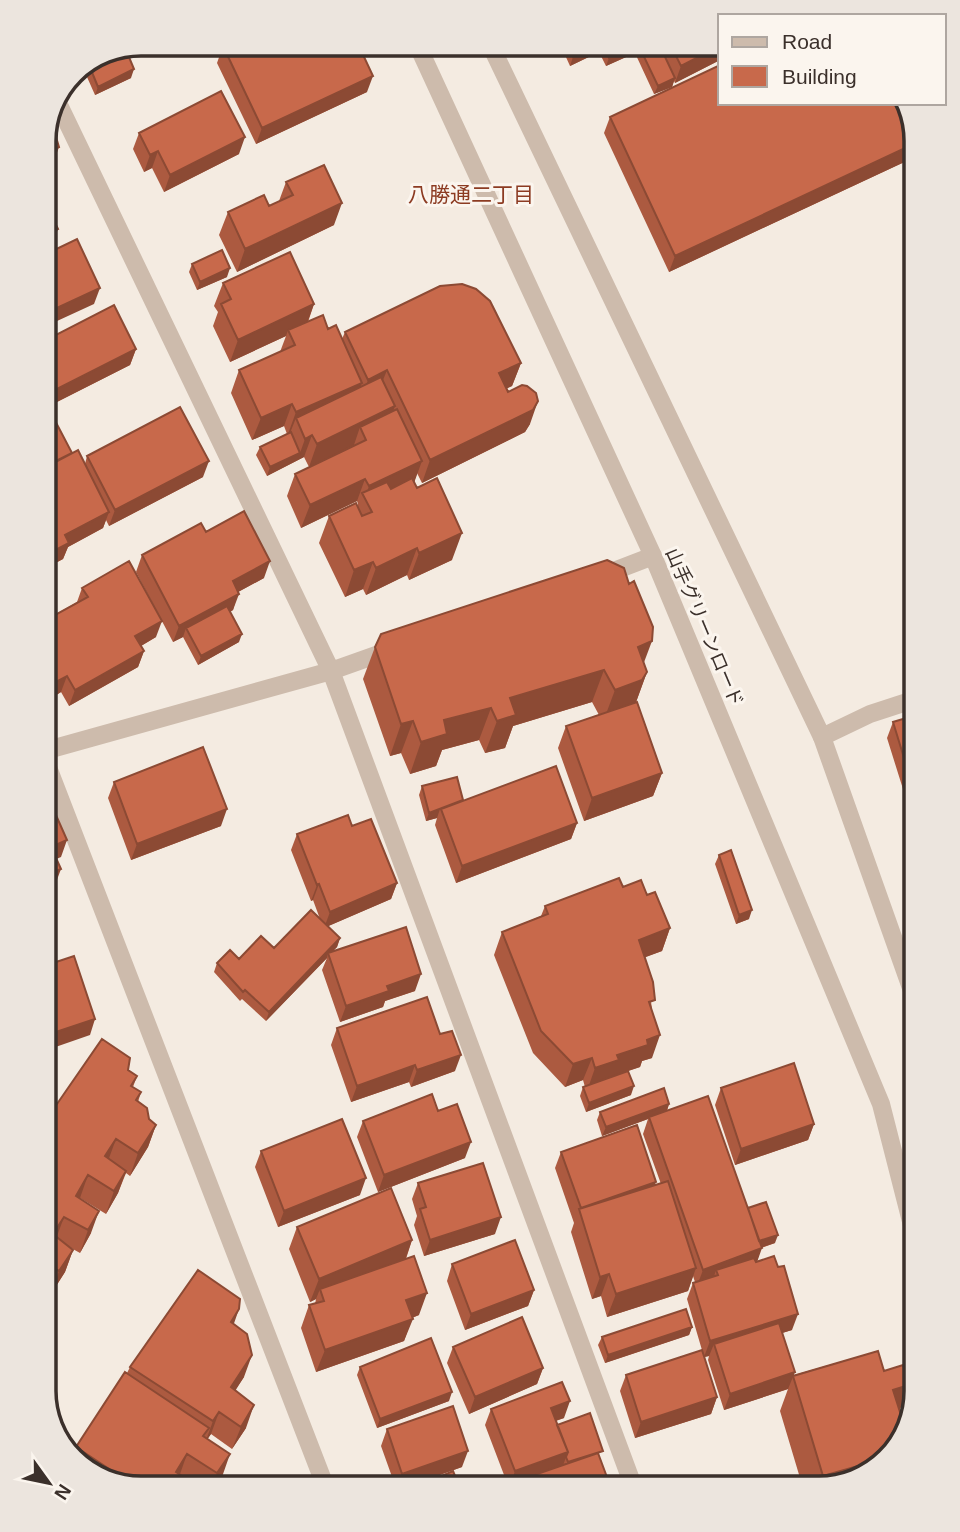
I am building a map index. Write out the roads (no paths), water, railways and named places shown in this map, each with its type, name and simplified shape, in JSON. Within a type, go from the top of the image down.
[{"type":"street","name":"山手グリーンロード","points":[[424,56],[653,556],[881,1104],[904,1194]]},
{"type":"street","points":[[496,56],[822,737],[904,968]]},
{"type":"street","points":[[62,111],[331,671],[631,1476]]},
{"type":"street","points":[[584,582],[653,556]]},
{"type":"street","points":[[56,748],[331,671],[407,644]]},
{"type":"street","points":[[822,737],[870,714],[904,703]]},
{"type":"street","points":[[56,788],[321,1476]]},
{"type":"district","name":"八勝通二丁目","points":[[471,195]]}]
